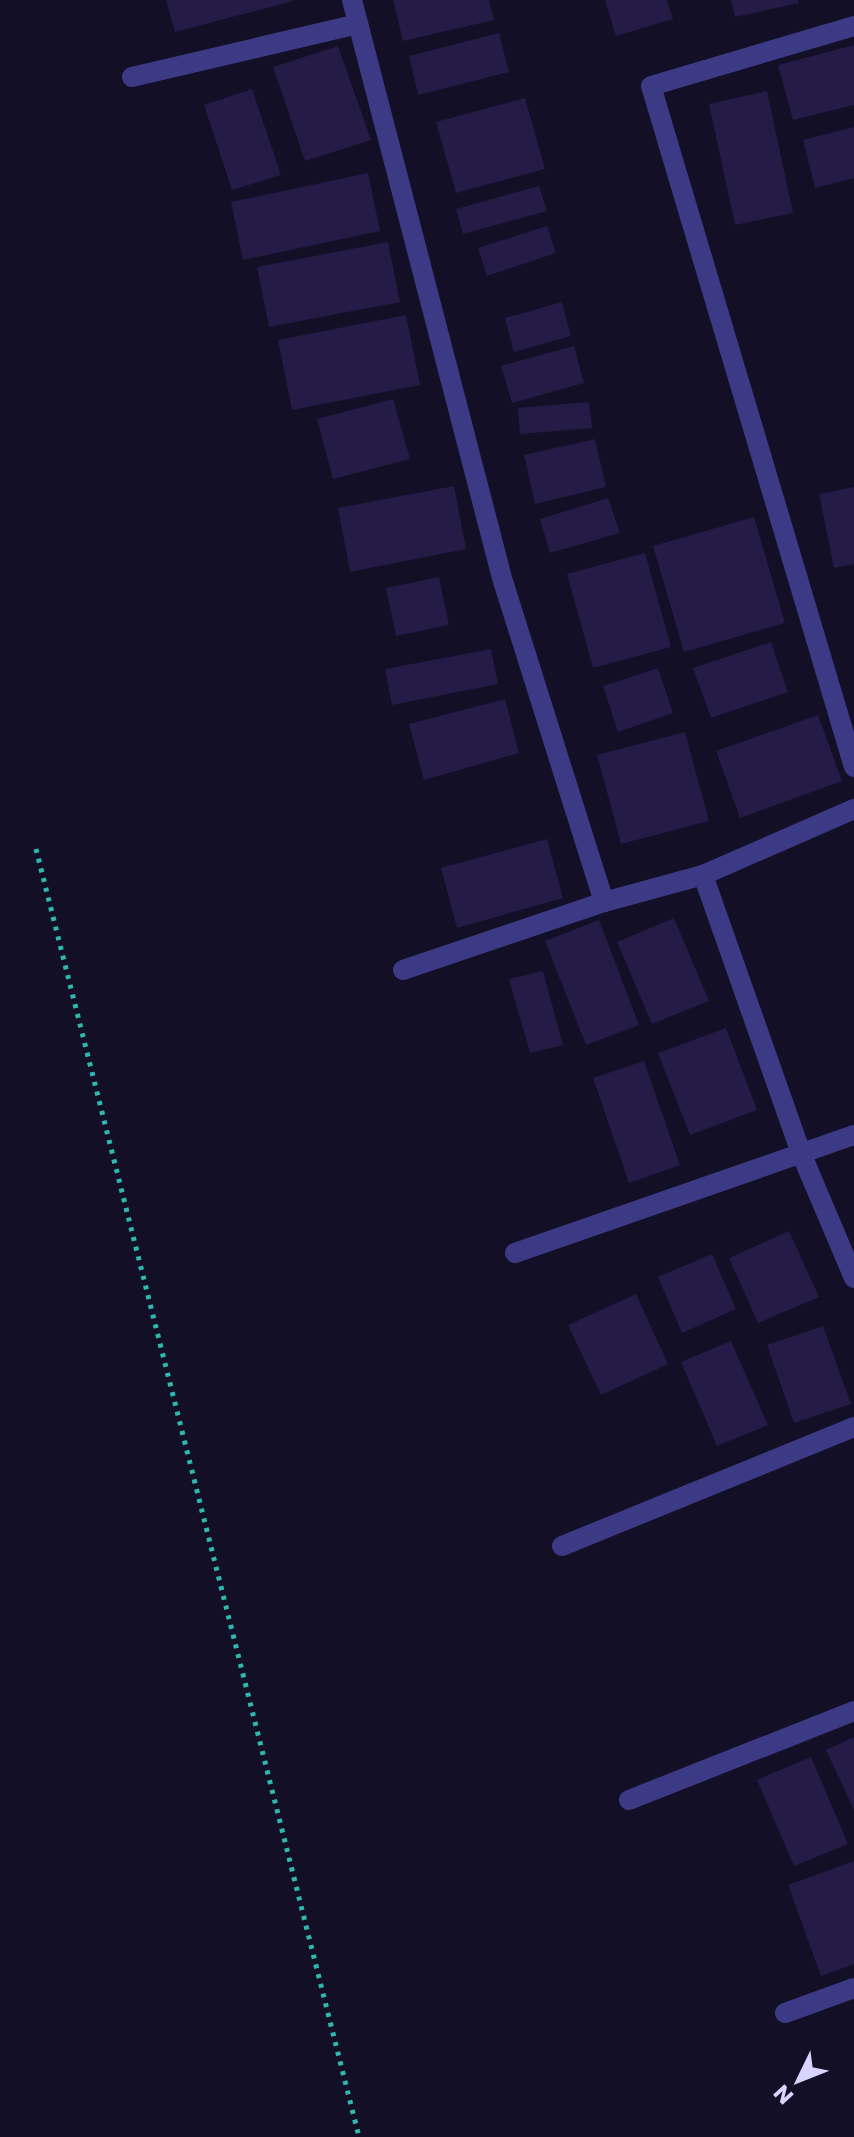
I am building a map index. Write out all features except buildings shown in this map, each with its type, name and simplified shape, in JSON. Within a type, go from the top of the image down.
[{"type":"street","points":[[352,0],[502,578],[604,902]]},
{"type":"street","points":[[132,77],[358,24]]},
{"type":"street","points":[[854,26],[651,86],[854,767]]},
{"type":"street","points":[[403,970],[604,902],[703,875],[854,809]]},
{"type":"street","points":[[703,875],[785,1100],[801,1153],[854,1278]]},
{"type":"street","points":[[515,1253],[854,1135]]},
{"type":"street","points":[[562,1546],[854,1427]]},
{"type":"street","points":[[629,1800],[854,1711]]},
{"type":"street","points":[[785,2013],[854,1988]]},
{"type":"path","points":[[36,849],[359,2137]]}]
